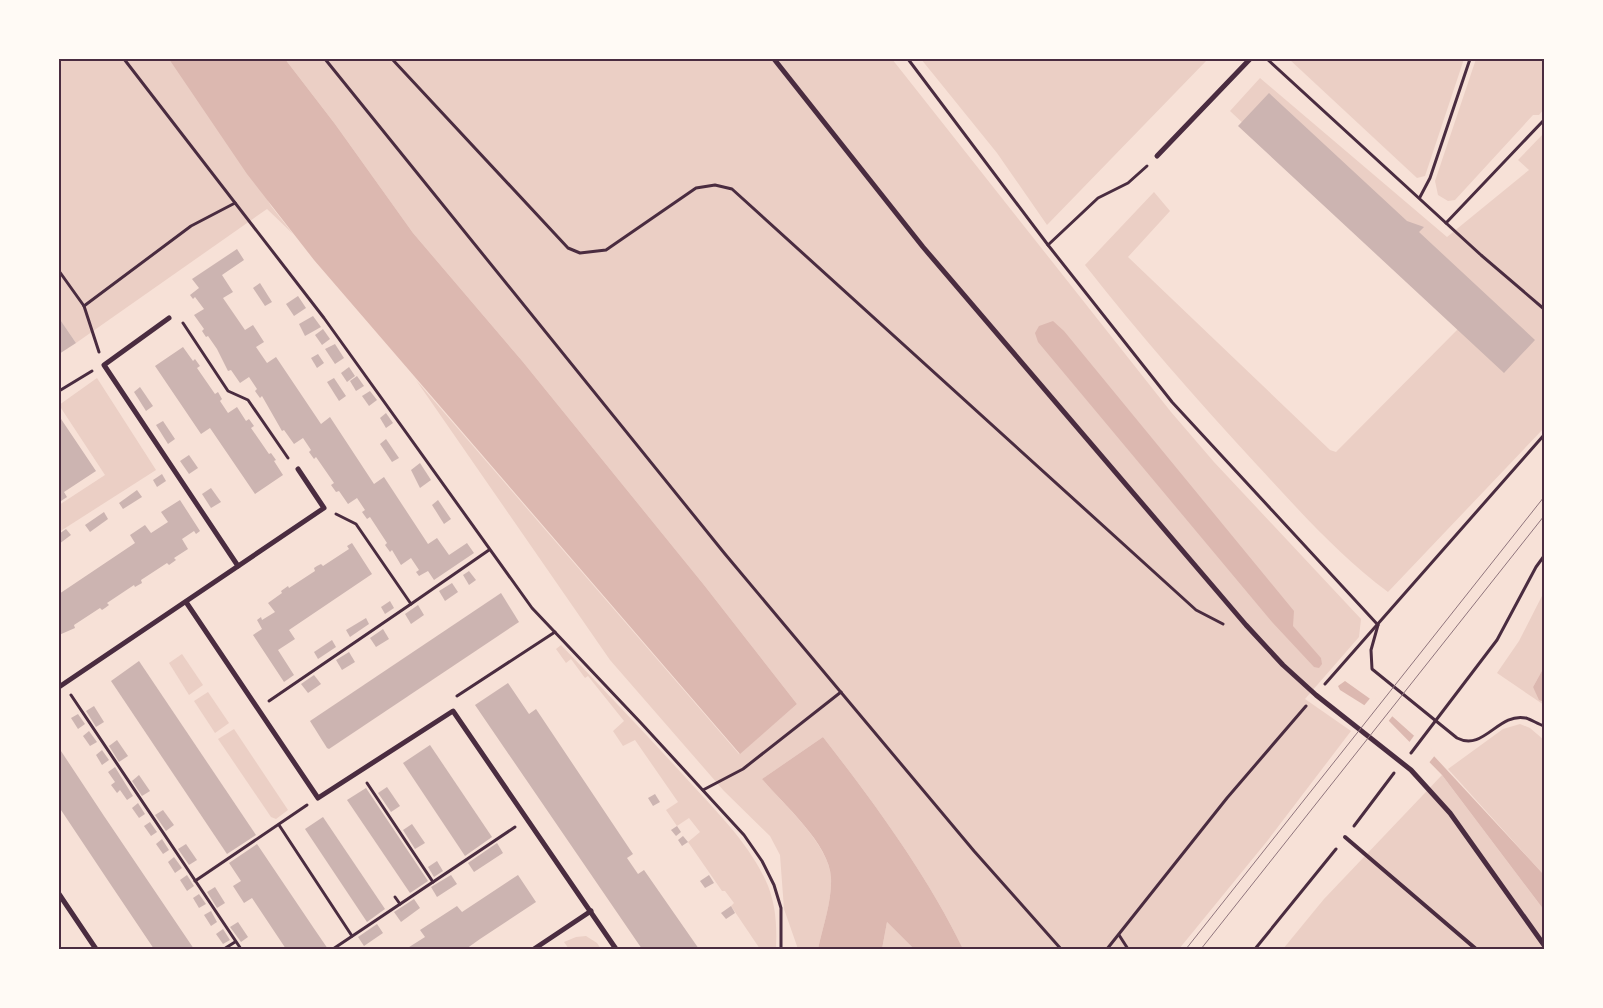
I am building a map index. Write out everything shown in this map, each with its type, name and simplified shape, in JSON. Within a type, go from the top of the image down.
[{"type":"street","points":[[774,59],[923,247],[1246,625],[1282,664],[1316,695],[1411,770],[1450,813],[1544,945]]},
{"type":"street","points":[[1157,156],[1250,59]]},
{"type":"street","points":[[169,318],[104,365],[238,566]]},
{"type":"street","points":[[61,686],[324,508],[298,469]]},
{"type":"street","points":[[186,602],[318,798],[360,773],[453,711],[616,949]]},
{"type":"street","points":[[59,895],[96,949]]},
{"type":"street","points":[[534,949],[591,911]]},
{"type":"lane","points":[[1345,837],[1476,949]]},
{"type":"path","points":[[124,59],[359,366],[532,608],[744,835],[762,861],[774,885],[780,908],[781,949]]},
{"type":"path","points":[[325,59],[725,554],[974,851],[1061,949]]},
{"type":"path","points":[[392,59],[568,248],[580,253],[606,250],[696,188],[707,185],[732,189],[1196,610],[1227,625],[1246,625]]},
{"type":"path","points":[[908,59],[1048,245],[1172,402],[1378,625]]},
{"type":"path","points":[[1267,59],[1420,197],[1446,223],[1544,309]]},
{"type":"path","points":[[1420,197],[1430,178],[1470,59]]},
{"type":"path","points":[[1446,223],[1544,120]]},
{"type":"path","points":[[1048,245],[1098,198],[1128,183],[1157,156]]},
{"type":"path","points":[[84,306],[191,226],[235,203]]},
{"type":"path","points":[[59,271],[84,306],[104,365],[59,390]]},
{"type":"path","points":[[169,318],[177,313],[228,391],[248,400],[282,452],[298,469]]},
{"type":"path","points":[[1107,949],[1227,798],[1544,435]]},
{"type":"path","points":[[324,508],[356,524],[411,604]]},
{"type":"path","points":[[259,709],[280,691],[489,550]]},
{"type":"path","points":[[1405,759],[1497,640],[1536,566],[1544,556]]},
{"type":"path","points":[[1378,625],[1371,650],[1372,669],[1416,707],[1457,738],[1464,742],[1473,742],[1497,726],[1511,720],[1525,718],[1544,726]]},
{"type":"path","points":[[453,711],[456,697],[554,632]]},
{"type":"path","points":[[61,686],[241,949]]},
{"type":"path","points":[[703,790],[743,768],[841,692]]},
{"type":"path","points":[[1255,949],[1400,767]]},
{"type":"path","points":[[360,773],[433,882]]},
{"type":"path","points":[[195,881],[318,798]]},
{"type":"path","points":[[333,949],[527,818]]},
{"type":"path","points":[[279,825],[352,936]]},
{"type":"path","points":[[395,897],[400,904]]},
{"type":"path","points":[[1119,935],[1128,949]]},
{"type":"path","points":[[224,949],[235,942]]},
{"type":"shaded area","points":[[59,59],[188,59],[271,206],[293,234],[267,209],[76,343],[59,318]]},
{"type":"shaded area","points":[[169,59],[285,59],[335,124],[413,233],[523,362],[704,585],[797,704],[740,754],[314,260],[247,174]]},
{"type":"shaded area","points":[[285,59],[892,59],[1171,412],[1214,462],[1361,619],[1359,637],[1305,699],[1351,731],[1268,840],[1179,949],[963,949],[933,893],[899,840],[823,737],[762,779],[804,826],[823,852],[829,865],[831,878],[830,896],[818,949],[798,949],[784,909],[780,855],[770,836],[724,791],[610,660],[416,380],[739,754],[797,704],[704,585],[523,362],[413,233],[335,124]]},
{"type":"shaded area","points":[[921,59],[1208,59],[1047,225],[997,153]]},
{"type":"shaded area","points":[[1289,59],[1464,59],[1425,176],[1417,178]]},
{"type":"shaded area","points":[[1476,59],[1544,59],[1544,109],[1539,115],[1533,115],[1455,200],[1448,201],[1438,195],[1435,181]]},
{"type":"shaded area","points":[[1260,78],[1447,237],[1529,170],[1518,160],[1544,135],[1544,428],[1388,592],[1352,563],[1319,531],[1212,416],[1085,265],[1154,192],[1170,211],[1128,257],[1330,450],[1336,452],[1460,327],[1230,111]]},
{"type":"shaded area","points":[[1053,321],[1064,331],[1294,611],[1293,626],[1321,658],[1322,664],[1319,668],[1314,667],[1272,622],[1038,342],[1035,333],[1039,326]]},
{"type":"shaded area","points":[[97,378],[156,470],[59,532],[59,505],[105,475],[59,405]]},
{"type":"shaded area","points":[[1544,592],[1544,667],[1533,687],[1544,705],[1497,673],[1519,641]]},
{"type":"shaded area","points":[[561,645],[708,802],[749,852],[758,865],[772,896],[776,922],[776,949],[760,949],[731,906],[734,903],[725,891],[722,891],[688,842],[700,832],[689,818],[677,826],[666,810],[678,802],[635,740],[623,746],[613,731],[624,721],[588,676],[585,678],[571,659],[566,663],[556,649]]},
{"type":"shaded area","points":[[182,654],[203,685],[189,695],[169,663]]},
{"type":"shaded area","points":[[1544,667],[1544,702],[1539,700],[1533,687]]},
{"type":"shaded area","points":[[1345,681],[1383,708],[1421,742],[1544,875],[1544,910],[1442,775],[1388,720],[1340,690],[1338,686]]},
{"type":"shaded area","points":[[208,692],[229,723],[215,733],[194,701]]},
{"type":"shaded area","points":[[1520,724],[1530,728],[1544,740],[1544,875],[1448,769],[1503,729]]},
{"type":"shaded area","points":[[234,729],[288,810],[276,819],[271,817],[218,739]]},
{"type":"shaded area","points":[[823,737],[899,840],[933,893],[963,949],[914,949],[887,922],[882,949],[818,949],[830,896],[831,878],[829,865],[823,852],[804,825],[762,779]]},
{"type":"shaded area","points":[[1442,775],[1544,910],[1544,949],[1283,949],[1324,899]]},
{"type":"shaded area","points":[[887,922],[914,949],[882,949]]},
{"type":"shaded area","points":[[586,936],[597,943],[601,949],[569,949],[564,942],[576,937]]},
{"type":"pier","points":[[1372,696],[1394,714],[1387,723],[1362,708]]},
{"type":"pier","points":[[1416,733],[1436,754],[1428,764],[1408,744]]},
{"type":"building","points":[[1269,93],[1407,221],[1424,227],[1419,232],[1535,340],[1504,373],[1238,126]]},
{"type":"building","points":[[237,249],[244,260],[222,275],[233,292],[223,298],[245,330],[253,325],[264,342],[256,347],[267,363],[276,357],[321,424],[330,417],[374,484],[384,477],[428,544],[437,538],[449,555],[467,543],[474,553],[434,580],[428,571],[419,576],[416,572],[419,570],[411,558],[401,565],[392,550],[390,552],[385,545],[387,543],[370,517],[367,519],[362,512],[365,510],[357,498],[348,504],[339,491],[336,492],[331,485],[334,483],[316,457],[314,459],[309,452],[311,450],[303,438],[294,444],[284,430],[282,431],[262,396],[260,398],[255,391],[257,389],[249,377],[240,383],[231,370],[228,371],[217,349],[208,336],[206,337],[202,331],[204,329],[194,315],[204,309],[195,297],[193,299],[190,295],[199,288],[192,279]]},
{"type":"building","points":[[260,283],[272,302],[265,306],[253,288]]},
{"type":"building","points":[[298,296],[306,308],[294,316],[286,304]]},
{"type":"building","points":[[313,316],[321,327],[305,336],[299,324]]},
{"type":"building","points":[[59,318],[76,343],[59,354]]},
{"type":"building","points":[[323,329],[330,339],[322,345],[315,335]]},
{"type":"building","points":[[335,344],[344,358],[335,364],[325,349]]},
{"type":"building","points":[[183,347],[193,361],[195,359],[200,366],[197,368],[215,394],[218,392],[222,399],[220,401],[228,413],[237,407],[246,421],[249,419],[254,426],[251,428],[269,454],[271,453],[276,460],[274,461],[283,475],[255,494],[210,428],[201,434],[155,366]]},
{"type":"building","points":[[318,354],[324,363],[317,368],[311,358]]},
{"type":"building","points":[[349,367],[355,376],[347,382],[341,373]]},
{"type":"building","points":[[357,376],[364,386],[356,391],[350,381]]},
{"type":"building","points":[[334,378],[346,396],[339,401],[327,382]]},
{"type":"building","points":[[140,387],[153,406],[146,411],[134,392]]},
{"type":"building","points":[[370,391],[377,400],[369,406],[362,396]]},
{"type":"building","points":[[386,413],[393,423],[386,428],[380,418]]},
{"type":"building","points":[[59,416],[96,471],[64,492],[67,497],[61,501],[59,497],[59,473],[61,472],[59,468]]},
{"type":"building","points":[[163,421],[175,439],[168,444],[156,425]]},
{"type":"building","points":[[386,439],[399,458],[392,462],[380,444]]},
{"type":"building","points":[[189,455],[198,468],[189,474],[180,461]]},
{"type":"building","points":[[420,463],[431,480],[420,488],[411,470]]},
{"type":"building","points":[[162,474],[166,481],[157,487],[153,480]]},
{"type":"building","points":[[211,488],[221,502],[211,508],[202,494]]},
{"type":"building","points":[[137,490],[142,497],[123,509],[119,503]]},
{"type":"building","points":[[180,500],[200,531],[196,534],[194,531],[182,539],[188,549],[174,558],[176,560],[169,565],[167,563],[141,580],[142,583],[135,587],[134,585],[107,603],[109,605],[102,610],[100,608],[74,625],[75,628],[59,635],[59,594],[135,543],[130,535],[145,525],[151,533],[168,522],[161,512]]},
{"type":"building","points":[[438,500],[451,519],[444,524],[432,505]]},
{"type":"building","points":[[104,512],[108,519],[90,532],[85,525]]},
{"type":"building","points":[[66,529],[71,535],[59,544],[59,534]]},
{"type":"building","points":[[352,543],[372,574],[289,630],[295,639],[278,650],[294,675],[284,682],[253,635],[262,629],[257,620],[261,617],[262,620],[275,612],[268,603],[282,593],[281,591],[315,571],[314,568],[317,566],[321,564],[323,566],[349,549],[347,546]]},
{"type":"building","points":[[469,571],[476,580],[469,585],[463,575]]},
{"type":"building","points":[[452,583],[458,592],[445,601],[439,591]]},
{"type":"building","points":[[501,593],[519,622],[329,749],[327,748],[310,721]]},
{"type":"building","points":[[390,601],[394,608],[385,614],[381,607]]},
{"type":"building","points":[[418,605],[424,615],[411,624],[405,614]]},
{"type":"building","points":[[366,618],[369,624],[350,637],[346,630]]},
{"type":"building","points":[[383,629],[389,639],[376,647],[370,638]]},
{"type":"building","points":[[332,640],[336,647],[318,659],[314,652]]},
{"type":"building","points":[[349,652],[355,662],[342,670],[336,660]]},
{"type":"building","points":[[139,661],[256,835],[227,854],[111,681]]},
{"type":"building","points":[[314,675],[321,684],[308,693],[301,684]]},
{"type":"building","points":[[508,683],[529,714],[536,709],[633,854],[627,858],[638,874],[644,870],[699,949],[642,949],[475,705]]},
{"type":"building","points":[[94,706],[104,722],[96,727],[86,711]]},
{"type":"building","points":[[78,714],[85,724],[78,729],[71,718]]},
{"type":"building","points":[[89,731],[97,742],[90,746],[83,736]]},
{"type":"building","points":[[117,740],[128,756],[119,762],[109,746]]},
{"type":"building","points":[[430,745],[492,837],[465,856],[403,763]]},
{"type":"building","points":[[59,748],[194,949],[154,949],[113,888],[59,807]]},
{"type":"building","points":[[102,750],[109,760],[102,765],[96,755]]},
{"type":"building","points":[[115,767],[133,796],[127,800],[120,790],[117,793],[111,785],[115,782],[108,772]]},
{"type":"building","points":[[139,775],[150,791],[142,796],[132,781]]},
{"type":"building","points":[[387,787],[400,806],[391,812],[378,793]]},
{"type":"building","points":[[366,788],[428,881],[410,893],[347,800]]},
{"type":"building","points":[[655,794],[660,802],[653,806],[648,798]]},
{"type":"building","points":[[138,803],[145,814],[139,818],[132,808]]},
{"type":"building","points":[[163,810],[174,825],[166,831],[155,815]]},
{"type":"building","points":[[323,817],[385,909],[367,922],[305,829]]},
{"type":"building","points":[[150,822],[157,832],[151,836],[144,826]]},
{"type":"building","points":[[412,824],[425,843],[415,849],[403,830]]},
{"type":"building","points":[[677,826],[681,832],[676,836],[671,830]]},
{"type":"building","points":[[683,836],[688,842],[682,846],[678,840]]},
{"type":"building","points":[[162,839],[169,850],[163,854],[156,844]]},
{"type":"building","points":[[497,843],[503,853],[474,872],[468,863]]},
{"type":"building","points":[[186,844],[197,860],[189,865],[178,849]]},
{"type":"building","points":[[257,844],[328,949],[286,949],[252,898],[244,903],[233,886],[241,881],[229,863]]},
{"type":"building","points":[[174,857],[182,868],[175,873],[168,862]]},
{"type":"building","points":[[437,861],[443,871],[434,877],[428,867]]},
{"type":"building","points":[[187,875],[194,886],[187,891],[180,880]]},
{"type":"building","points":[[451,875],[457,884],[437,897],[431,887]]},
{"type":"building","points":[[518,875],[536,902],[466,949],[406,949],[425,937],[420,930],[457,906],[462,912]]},
{"type":"building","points":[[709,875],[714,883],[705,888],[700,881]]},
{"type":"building","points":[[215,887],[225,903],[217,908],[207,892]]},
{"type":"building","points":[[199,894],[206,904],[199,908],[193,898]]},
{"type":"building","points":[[414,899],[420,908],[401,922],[394,912]]},
{"type":"building","points":[[731,906],[735,913],[726,919],[721,913]]},
{"type":"building","points":[[211,911],[217,922],[211,926],[204,915]]},
{"type":"building","points":[[238,922],[248,937],[241,942],[230,927]]},
{"type":"building","points":[[377,924],[383,933],[364,946],[358,937]]},
{"type":"building","points":[[223,929],[230,940],[223,944],[216,934]]},
{"type":"tram line","points":[[1186,949],[1544,497]]},
{"type":"tram line","points":[[1201,949],[1544,516]]}]
